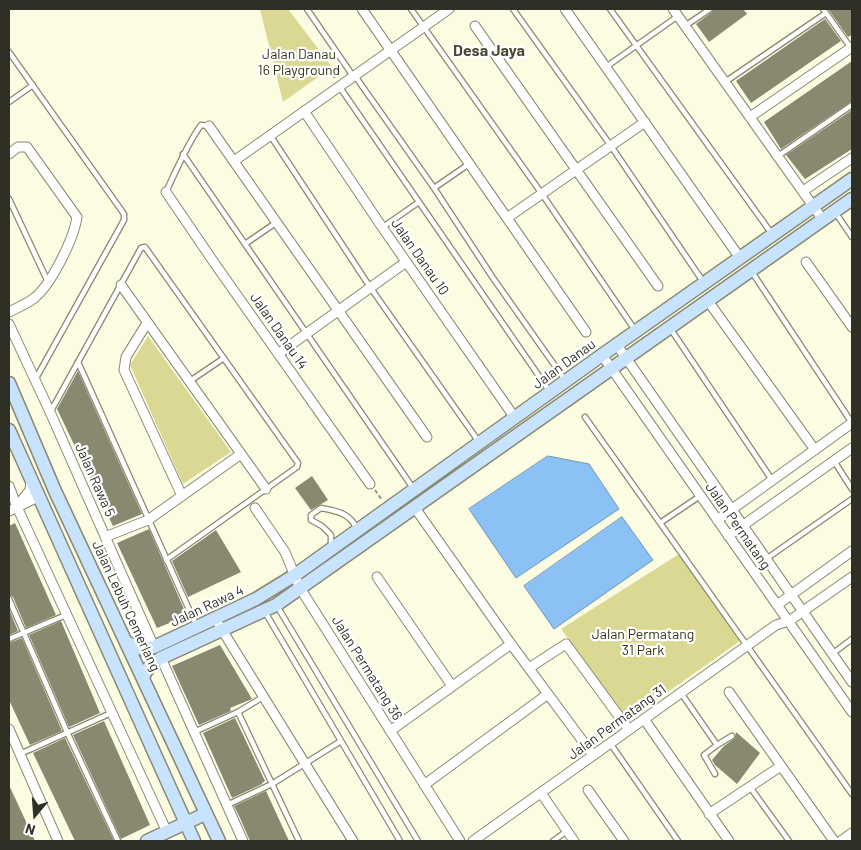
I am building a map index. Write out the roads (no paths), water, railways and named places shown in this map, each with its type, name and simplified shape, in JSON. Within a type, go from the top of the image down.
[{"type":"street","points":[[362,9],[586,332]]},
{"type":"street","points":[[234,161],[449,9]]},
{"type":"street","points":[[565,9],[740,258]]},
{"type":"street","points":[[676,12],[824,220]]},
{"type":"street","points":[[475,26],[658,286]]},
{"type":"street","points":[[750,117],[851,47]]},
{"type":"street","name":"Jalan Danau 10","points":[[304,111],[515,418]]},
{"type":"street","points":[[507,218],[645,122]]},
{"type":"street","points":[[209,126],[427,437]]},
{"type":"street","points":[[9,154],[18,147],[28,147],[77,217],[69,243],[48,283],[34,299],[10,311]]},
{"type":"street","points":[[803,191],[852,158]]},
{"type":"street","name":"Jalan Danau","points":[[295,575],[616,345],[852,180]]},
{"type":"street","name":"Jalan Danau 14","points":[[166,192],[370,484]]},
{"type":"street","points":[[300,588],[852,200]]},
{"type":"street","points":[[278,354],[406,262]]},
{"type":"street","points":[[806,262],[852,327]]},
{"type":"street","points":[[121,285],[266,489]]},
{"type":"street","points":[[708,301],[815,450]]},
{"type":"street","points":[[147,323],[126,357],[124,370],[182,496]]},
{"type":"street","name":"Jalan Rawa 5","points":[[9,324],[154,647]]},
{"type":"street","name":"Jalan Permatang","points":[[616,345],[852,682]]},
{"type":"street","name":"Jalan Permatang","points":[[602,355],[788,621],[849,702],[852,712]]},
{"type":"street","name":"Jalan Lebuh Cemerlang","points":[[9,383],[55,491],[128,643],[219,841]]},
{"type":"street","points":[[717,520],[852,423]]},
{"type":"street","points":[[9,430],[194,841]]},
{"type":"street","points":[[728,536],[852,448]]},
{"type":"street","points":[[106,537],[148,520],[241,454]]},
{"type":"street","points":[[13,509],[30,490],[31,480]]},
{"type":"street","points":[[9,486],[13,509],[66,615],[167,832]]},
{"type":"street","points":[[13,509],[38,498]]},
{"type":"street","name":"Jalan Permatang 36","points":[[255,508],[284,552],[300,588],[460,841]]},
{"type":"street","points":[[414,508],[593,755]]},
{"type":"street","points":[[776,625],[777,605],[852,552]]},
{"type":"street","name":"Jalan Rawa 4","points":[[154,647],[256,599],[295,575]]},
{"type":"street","points":[[377,577],[452,686]]},
{"type":"street","name":"Jalan Permatang 31","points":[[473,841],[776,625],[788,621],[852,577]]},
{"type":"street","name":"Jalan Rawa 4","points":[[144,678],[146,670],[150,665],[161,658],[264,612],[300,588]]},
{"type":"street","points":[[216,618],[222,631],[353,841]]},
{"type":"street","points":[[128,643],[142,649],[154,647]]},
{"type":"street","points":[[390,731],[511,644]]},
{"type":"street","points":[[529,668],[566,644],[629,730]]},
{"type":"street","points":[[161,658],[243,841]]},
{"type":"street","points":[[729,692],[834,841]]},
{"type":"street","points":[[424,785],[548,694]]},
{"type":"street","points":[[644,719],[728,841]]},
{"type":"street","points":[[9,729],[58,841]]},
{"type":"street","points":[[709,814],[781,766]]},
{"type":"street","points":[[588,790],[624,841]]},
{"type":"street","points":[[541,793],[574,841]]},
{"type":"street","points":[[167,832],[178,807]]},
{"type":"street","points":[[148,841],[206,814]]},
{"type":"street","points":[[840,841],[852,833]]},
{"type":"lane","points":[[307,9],[434,188],[493,278],[566,381]]},
{"type":"lane","points":[[411,9],[542,194],[636,332]]},
{"type":"lane","points":[[513,9],[704,283]]},
{"type":"lane","points":[[610,9],[773,235]]},
{"type":"lane","points":[[685,26],[710,9]]},
{"type":"lane","points":[[725,82],[824,11],[851,47]]},
{"type":"lane","points":[[606,67],[636,46],[676,12]]},
{"type":"lane","points":[[9,52],[124,214],[124,220],[34,381]]},
{"type":"lane","points":[[9,102],[32,84]]},
{"type":"lane","points":[[340,86],[550,392]]},
{"type":"lane","points":[[778,156],[852,105]]},
{"type":"lane","points":[[166,192],[183,154],[201,125],[209,126]]},
{"type":"lane","points":[[270,135],[370,287],[480,443]]},
{"type":"lane","points":[[183,154],[414,490]]},
{"type":"lane","points":[[434,188],[469,164]]},
{"type":"lane","points":[[9,199],[48,283]]},
{"type":"lane","points":[[382,227],[418,202]]},
{"type":"lane","points":[[835,212],[852,237]]},
{"type":"lane","points":[[246,244],[277,222]]},
{"type":"lane","points":[[50,412],[141,248],[145,247],[298,464],[297,467],[166,560]]},
{"type":"lane","points":[[751,271],[852,423]]},
{"type":"lane","points":[[670,328],[772,480]]},
{"type":"lane","points":[[189,382],[224,358]]},
{"type":"lane","points":[[78,362],[197,627]]},
{"type":"lane","points":[[585,417],[852,794]]},
{"type":"lane","points":[[834,461],[852,489]]},
{"type":"lane","points":[[660,523],[700,496]]},
{"type":"lane","points":[[766,559],[852,499]]},
{"type":"lane","points":[[331,549],[331,534],[311,520],[312,515],[321,508],[342,512],[353,521],[358,530]]},
{"type":"lane","points":[[9,599],[67,732],[118,841]]},
{"type":"lane","points":[[276,605],[418,841]]},
{"type":"lane","points":[[264,612],[400,841]]},
{"type":"lane","points":[[9,639],[66,615]]},
{"type":"lane","points":[[832,654],[852,639]]},
{"type":"lane","points":[[681,693],[718,745]]},
{"type":"lane","points":[[194,732],[238,712],[263,697]]},
{"type":"lane","points":[[238,712],[299,841]]},
{"type":"lane","points":[[20,754],[110,713]]},
{"type":"lane","points":[[715,774],[704,755],[732,736]]},
{"type":"lane","points":[[227,805],[272,784],[341,740]]},
{"type":"lane","points":[[610,743],[678,841]]},
{"type":"lane","points":[[750,787],[789,841]]},
{"type":"lane","points":[[553,841],[567,831]]},
{"type":"water","points":[[548,456],[589,464],[619,509],[516,578],[469,509]]},
{"type":"water","points":[[622,517],[653,560],[554,629],[524,586]]},
{"type":"district","name":"Desa Jaya","points":[[489,51]]},
{"type":"park label","name":"Jalan Danau 16 Playground","points":[[299,62]]},
{"type":"park label","name":"Jalan Permatang 31 Park","points":[[643,642]]}]
